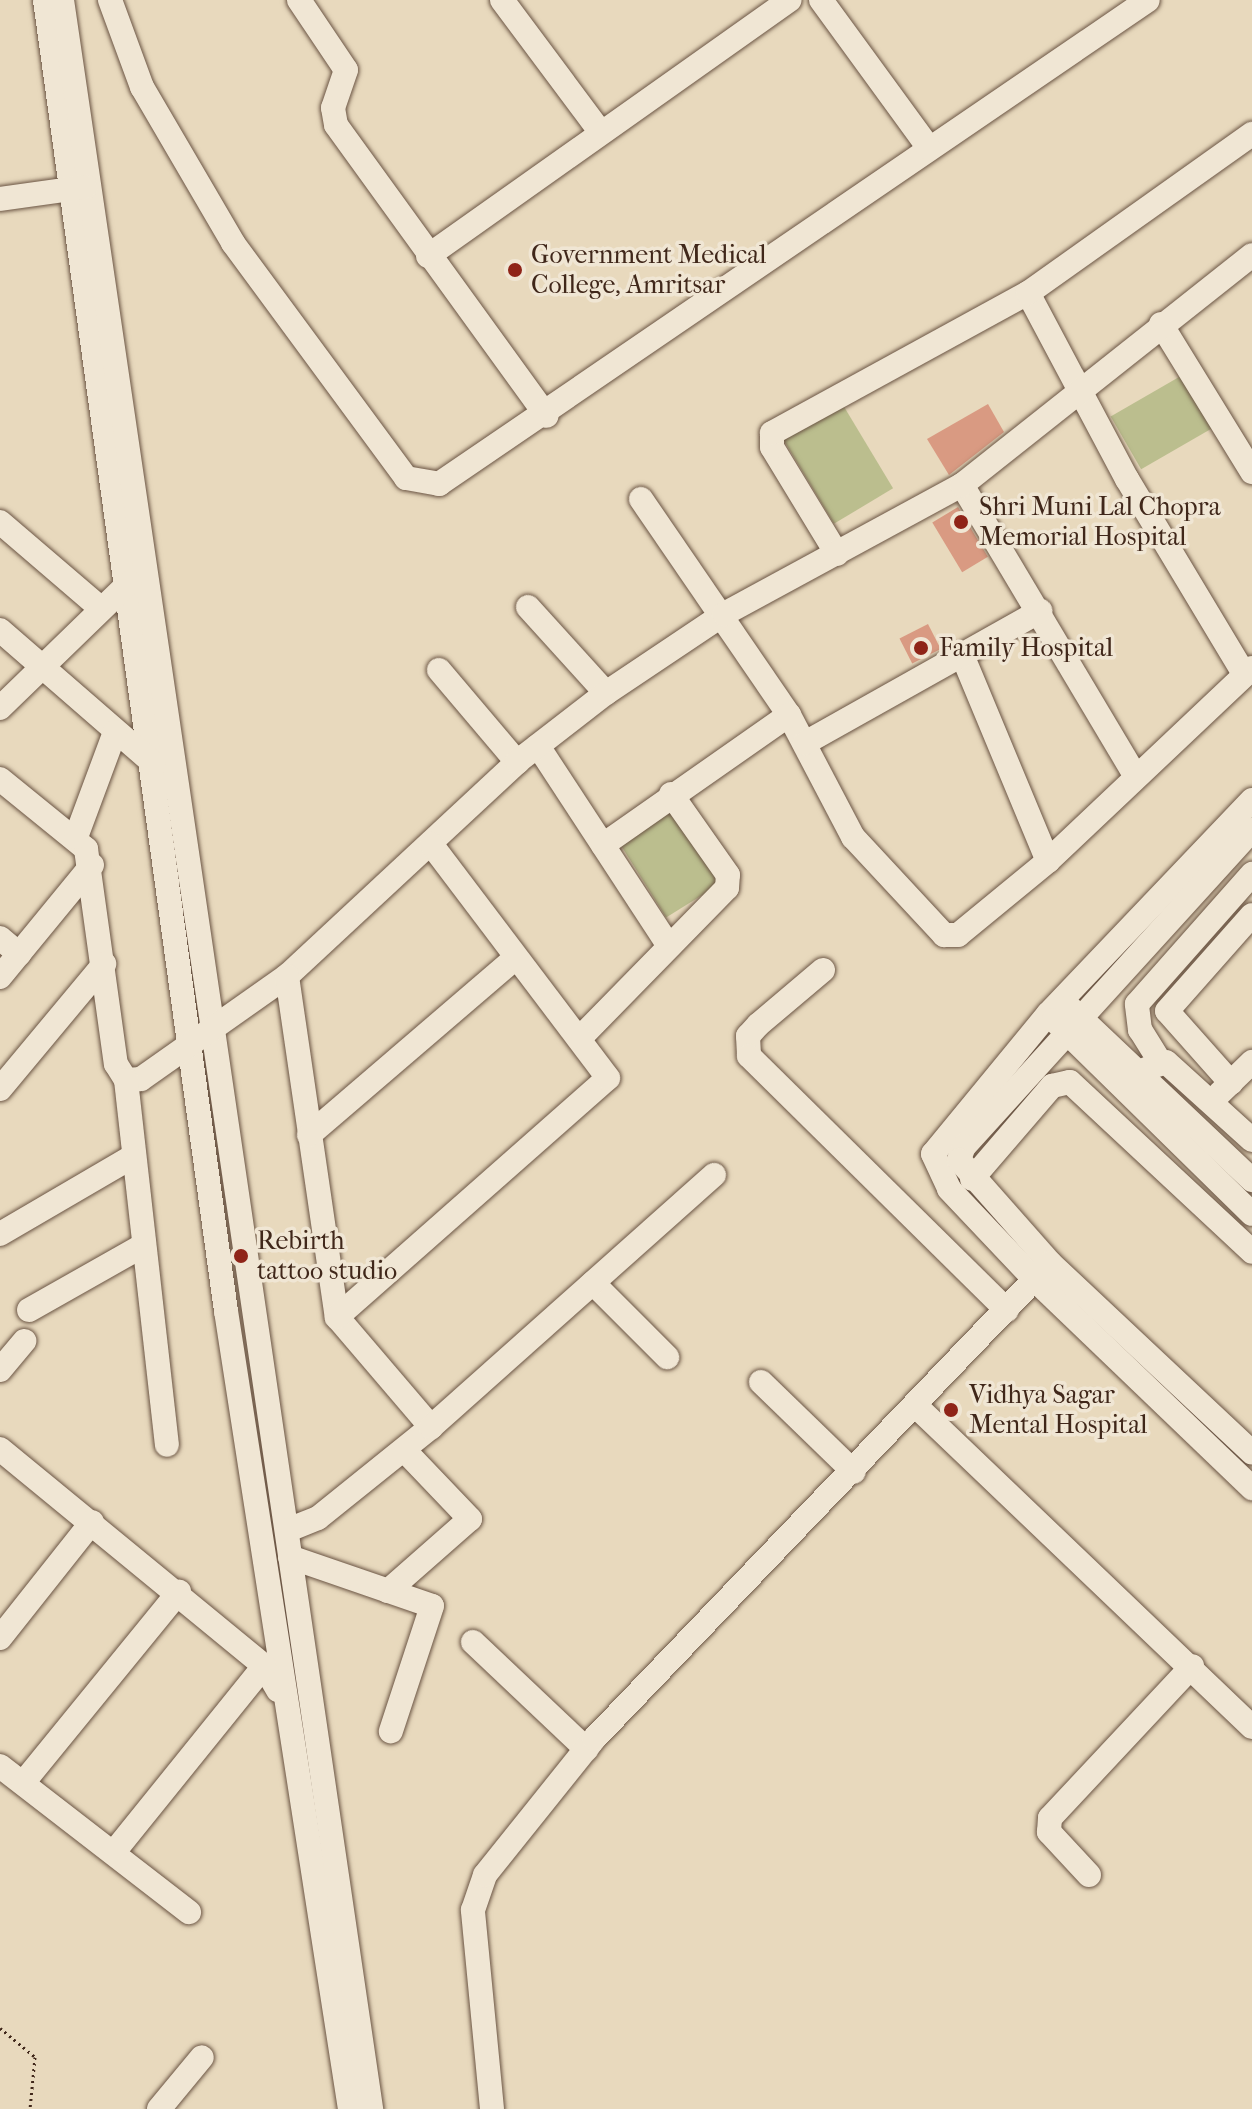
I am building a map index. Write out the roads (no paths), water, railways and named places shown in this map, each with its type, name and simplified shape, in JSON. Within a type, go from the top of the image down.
[{"type":"street","points":[[45,0],[80,188],[214,1023],[371,2109]]},
{"type":"street","points":[[62,0],[80,188],[153,763],[284,1701],[350,2109]]},
{"type":"street","points":[[110,0],[142,87],[194,183],[406,478],[439,484],[547,416],[929,148],[1148,0]]},
{"type":"street","points":[[299,0],[346,70],[333,108],[336,125],[428,256],[547,416]]},
{"type":"street","points":[[502,0],[599,130]]},
{"type":"street","points":[[428,256],[599,130],[789,0]]},
{"type":"street","points":[[821,0],[929,148]]},
{"type":"street","points":[[837,554],[772,447],[772,433],[1028,293],[1252,134]]},
{"type":"street","points":[[0,199],[80,188]]},
{"type":"street","points":[[126,1080],[141,1079],[214,1023],[287,976],[517,762],[606,693],[724,614],[962,485],[1084,392],[1161,324],[1248,268]]},
{"type":"street","points":[[641,499],[724,614],[789,715],[867,857],[944,935],[958,935],[1048,861],[1135,775],[1248,671],[1028,293]]},
{"type":"street","points":[[1161,324],[1252,472]]},
{"type":"street","points":[[962,485],[1040,611],[1135,775]]},
{"type":"street","points":[[0,522],[99,607]]},
{"type":"street","points":[[0,708],[99,607],[129,583]]},
{"type":"street","points":[[528,607],[606,693]]},
{"type":"street","points":[[805,743],[1040,611]]},
{"type":"street","points":[[0,630],[153,763]]},
{"type":"street","points":[[963,657],[1048,861]]},
{"type":"street","points":[[439,670],[517,762]]},
{"type":"street","points":[[603,845],[671,794],[789,715]]},
{"type":"street","points":[[76,837],[115,732]]},
{"type":"street","points":[[538,746],[669,946]]},
{"type":"street","points":[[0,779],[76,837],[92,865],[116,1064],[126,1080],[130,1158],[167,1445]]},
{"type":"street","points":[[580,1038],[729,880],[671,794]]},
{"type":"street","points":[[959,1155],[1064,1016],[1252,800]]},
{"type":"street","points":[[1252,830],[1132,958],[1064,1016],[940,1138],[933,1154],[940,1179],[1252,1453]]},
{"type":"street","points":[[337,1317],[607,1082],[580,1038],[514,959],[431,844]]},
{"type":"street","points":[[0,977],[92,865]]},
{"type":"street","points":[[1252,874],[1156,977],[1135,1012],[1159,1060],[1252,1140]]},
{"type":"street","points":[[1231,1083],[1167,1011],[1172,996],[1252,915]]},
{"type":"street","points":[[0,938],[19,954]]},
{"type":"street","points":[[1132,958],[1156,977]]},
{"type":"street","points":[[309,1135],[514,959]]},
{"type":"street","points":[[0,1089],[104,964]]},
{"type":"street","points":[[823,970],[748,1036],[749,1056],[1007,1310]]},
{"type":"street","points":[[287,976],[337,1317],[431,1427]]},
{"type":"street","points":[[1064,1016],[1139,1077],[1252,1180]]},
{"type":"street","points":[[1064,1016],[1252,1214]]},
{"type":"street","points":[[1139,1077],[1159,1060]]},
{"type":"street","points":[[1210,1103],[1252,1062]]},
{"type":"street","points":[[972,1179],[1052,1086],[1070,1082],[1252,1252]]},
{"type":"street","points":[[940,1138],[959,1155],[972,1179],[1043,1271],[1252,1488]]},
{"type":"street","points":[[0,1234],[130,1158]]},
{"type":"street","points":[[288,1530],[314,1521],[404,1450],[714,1175]]},
{"type":"street","points":[[29,1310],[142,1246]]},
{"type":"street","points":[[492,2109],[473,1910],[478,1886],[586,1749],[917,1407],[1043,1271]]},
{"type":"street","points":[[593,1283],[667,1357]]},
{"type":"street","points":[[0,1370],[24,1341]]},
{"type":"street","points":[[761,1382],[854,1472]]},
{"type":"street","points":[[917,1407],[1192,1666],[1252,1727]]},
{"type":"street","points":[[0,1449],[179,1592],[264,1666],[284,1701]]},
{"type":"street","points":[[388,1591],[470,1519],[404,1450]]},
{"type":"street","points":[[0,1638],[92,1522]]},
{"type":"street","points":[[290,1557],[433,1609],[391,1731]]},
{"type":"street","points":[[23,1783],[179,1592]]},
{"type":"street","points":[[473,1642],[586,1749]]},
{"type":"street","points":[[114,1852],[264,1666]]},
{"type":"street","points":[[1089,1875],[1049,1832],[1050,1818],[1192,1666]]},
{"type":"street","points":[[0,1766],[189,1912]]},
{"type":"street","points":[[166,2107],[202,2057]]},
{"type":"place","name":"Government Medical College, Amritsar","points":[[515,270]]},
{"type":"place","name":"Shri Muni Lal Chopra Memorial Hospital","points":[[961,522]]},
{"type":"place","name":"Family Hospital","points":[[921,648]]},
{"type":"place","name":"Rebirth tattoo studio","points":[[241,1256]]},
{"type":"place","name":"Vidhya Sagar Mental Hospital","points":[[951,1410]]}]
